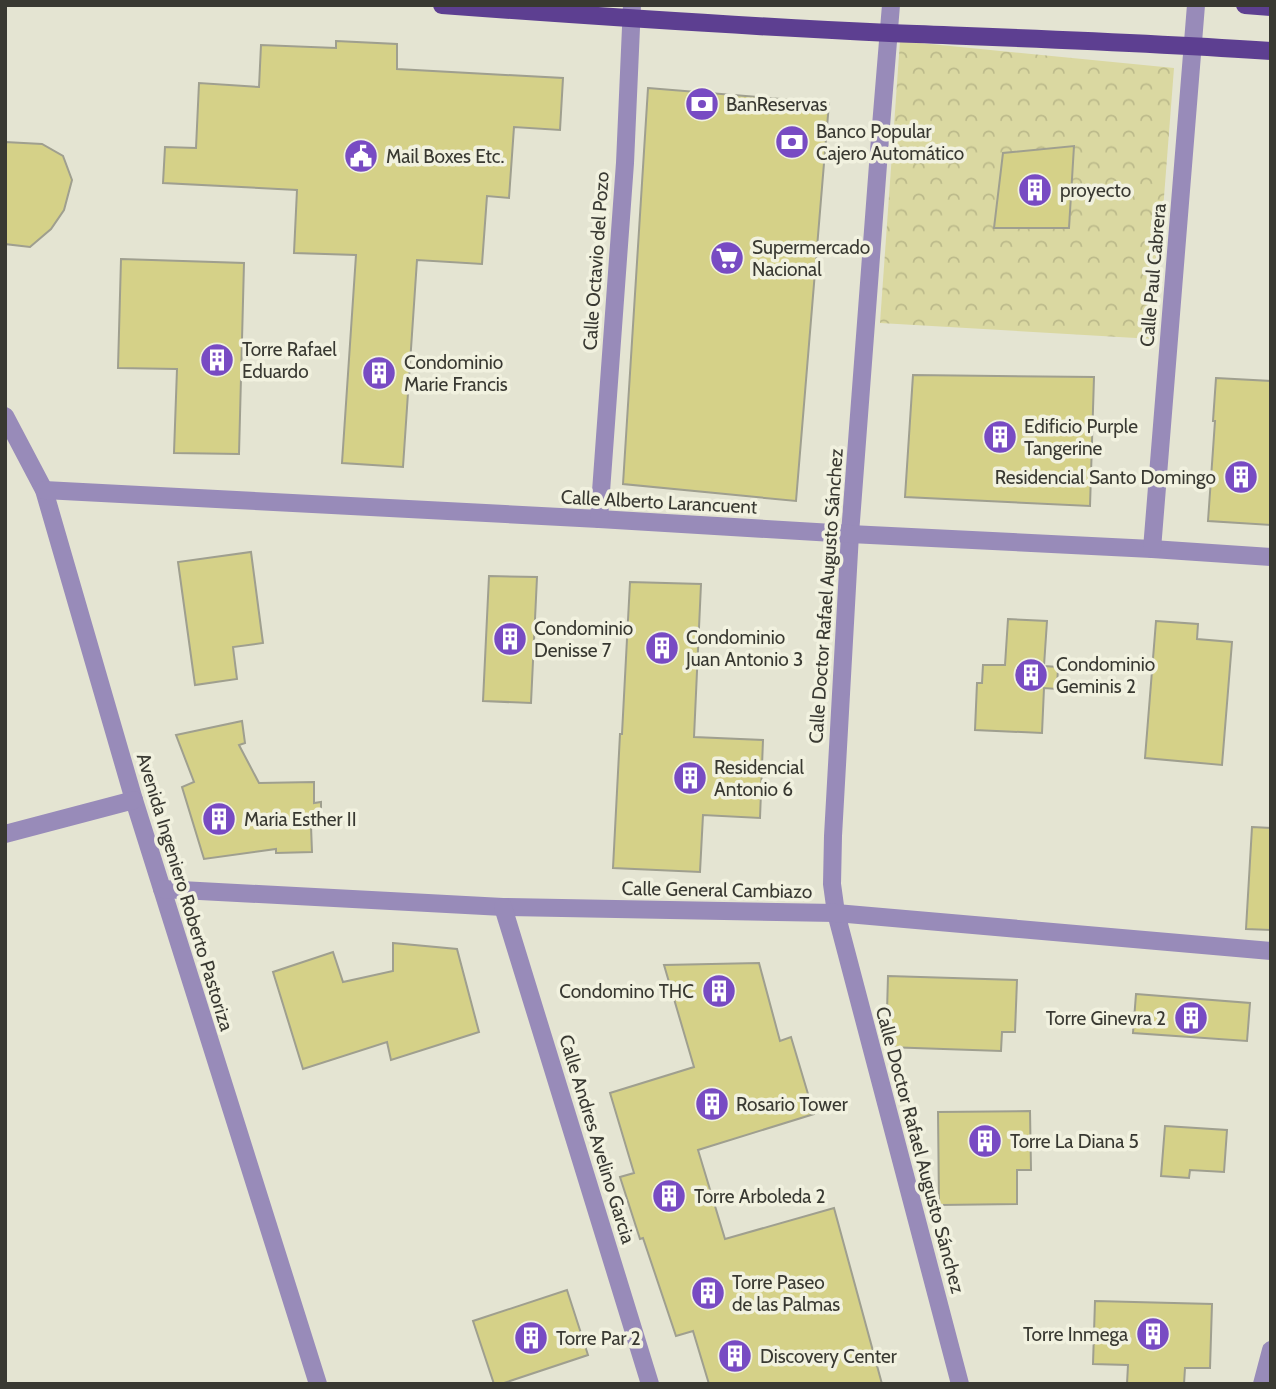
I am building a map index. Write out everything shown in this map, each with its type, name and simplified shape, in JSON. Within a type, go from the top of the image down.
[{"type":"main road","points":[[442,5],[632,12],[888,33],[1192,45],[1271,51]]},
{"type":"main road","points":[[1245,5],[1271,7]]},
{"type":"street","name":"Calle Doctor Rafael Augusto Sánchez","points":[[891,5],[850,534],[832,884],[836,913],[960,1384]]},
{"type":"street","name":"Calle Paul Cabrera","points":[[1152,549],[1196,5]]},
{"type":"street","name":"Calle Octavio del Pozo","points":[[598,519],[625,163],[632,12]]},
{"type":"street","name":"Avenida Ingeniero Roberto Pastoriza","points":[[5,416],[44,489],[134,800],[318,1384]]},
{"type":"street","name":"Calle Alberto Larancuent","points":[[44,489],[1271,557]]},
{"type":"street","points":[[5,834],[134,800]]},
{"type":"street","name":"Calle General Cambiazo","points":[[162,889],[503,907],[836,913],[1271,951]]},
{"type":"street","name":"Calle Andres Avelino Garcia","points":[[503,907],[650,1384]]},
{"type":"street","points":[[1262,1384],[1271,1350]]},
{"type":"green space","points":[[900,41],[1174,68],[1153,339],[880,323]]},
{"type":"building","points":[[336,41],[397,44],[397,69],[563,78],[560,130],[514,127],[509,198],[487,196],[482,264],[417,260],[403,467],[342,463],[356,255],[294,253],[297,190],[163,183],[165,147],[196,148],[199,83],[259,87],[261,45],[336,48]]},
{"type":"building","name":"Supermercado Nacional","points":[[648,88],[829,103],[796,501],[623,484]]},
{"type":"building","points":[[5,142],[42,144],[63,156],[72,180],[64,210],[51,229],[30,247],[5,244]]},
{"type":"building","name":"proyecto","points":[[1074,146],[1069,228],[994,228],[1003,153]]},
{"type":"building","name":"Torre Rafael Eduardo","points":[[121,259],[244,263],[239,454],[174,453],[177,369],[118,368]]},
{"type":"building","name":"Edificio Purple Tangerine","points":[[913,375],[1094,377],[1090,506],[905,497]]},
{"type":"building","name":"Residencial Santo Domingo","points":[[1216,378],[1271,381],[1271,525],[1208,521]]},
{"type":"building","points":[[251,552],[263,643],[233,647],[237,679],[195,685],[178,562]]},
{"type":"building","name":"Condominio Denisse 7","points":[[489,576],[537,577],[531,703],[483,701]]},
{"type":"building","points":[[630,582],[701,584],[694,737],[763,740],[760,818],[703,815],[700,872],[613,868]]},
{"type":"building","name":"Condominio Geminis 2","points":[[1008,619],[1047,621],[1044,666],[1058,667],[1057,689],[1044,688],[1042,733],[975,730],[977,683],[982,683],[983,665],[1005,665]]},
{"type":"building","points":[[1156,621],[1198,624],[1197,639],[1232,642],[1222,765],[1145,758]]},
{"type":"building","points":[[242,721],[245,743],[239,745],[259,783],[314,782],[314,803],[321,802],[321,826],[311,826],[312,852],[276,853],[276,849],[204,859],[182,787],[194,782],[176,735]]},
{"type":"building","points":[[1252,827],[1271,828],[1271,930],[1246,929]]},
{"type":"building","points":[[393,943],[457,949],[479,1032],[391,1060],[387,1042],[303,1069],[273,972],[333,952],[343,982],[393,971]]},
{"type":"building","points":[[759,963],[780,1041],[791,1037],[814,1114],[698,1150],[725,1239],[834,1208],[882,1384],[709,1384],[693,1331],[676,1336],[620,1177],[634,1173],[610,1093],[694,1067],[664,965]]},
{"type":"building","points":[[888,976],[1017,980],[1015,1032],[1002,1032],[1001,1051],[886,1047]]},
{"type":"building","name":"Torre Ginevra 2","points":[[1136,994],[1250,1003],[1247,1041],[1133,1033]]},
{"type":"building","name":"Torre La Diana 5","points":[[1030,1111],[1031,1170],[1017,1170],[1017,1204],[939,1205],[938,1112]]},
{"type":"building","points":[[1165,1126],[1227,1130],[1224,1172],[1190,1170],[1189,1178],[1161,1176]]},
{"type":"building","name":"Torre Par 2","points":[[567,1290],[588,1355],[494,1384],[473,1321]]},
{"type":"building","name":"Torre Inmega","points":[[1095,1301],[1212,1304],[1210,1368],[1185,1368],[1184,1384],[1127,1384],[1128,1365],[1093,1364]]},
{"type":"place","name":"BanReservas","points":[[702,104]]},
{"type":"place","name":"Banco Popular Cajero Automático","points":[[792,142]]},
{"type":"place","name":"Mail Boxes Etc.","points":[[361,156]]},
{"type":"place","name":"proyecto","points":[[1035,190]]},
{"type":"place","name":"Supermercado Nacional","points":[[727,258]]},
{"type":"place","name":"Torre Rafael Eduardo","points":[[217,360]]},
{"type":"place","name":"Condominio Marie Francis","points":[[379,373]]},
{"type":"place","name":"Edificio Purple Tangerine","points":[[1000,437]]},
{"type":"place","name":"Residencial Santo Domingo","points":[[1241,477]]},
{"type":"place","name":"Condominio Denisse 7","points":[[510,639]]},
{"type":"place","name":"Condominio Juan Antonio 3","points":[[662,648]]},
{"type":"place","name":"Condominio Geminis 2","points":[[1031,675]]},
{"type":"place","name":"Residencial Antonio 6","points":[[690,778]]},
{"type":"place","name":"Maria Esther II","points":[[219,819]]},
{"type":"place","name":"Condomino THC","points":[[719,991]]},
{"type":"place","name":"Torre Ginevra 2","points":[[1191,1018]]},
{"type":"place","name":"Rosario Tower","points":[[712,1104]]},
{"type":"place","name":"Torre La Diana 5","points":[[985,1141]]},
{"type":"place","name":"Torre Arboleda 2","points":[[669,1196]]},
{"type":"place","name":"Torre Paseo de las Palmas","points":[[708,1293]]},
{"type":"place","name":"Torre Inmega","points":[[1153,1334]]},
{"type":"place","name":"Torre Par 2","points":[[531,1338]]},
{"type":"place","name":"Discovery Center","points":[[735,1356]]}]
